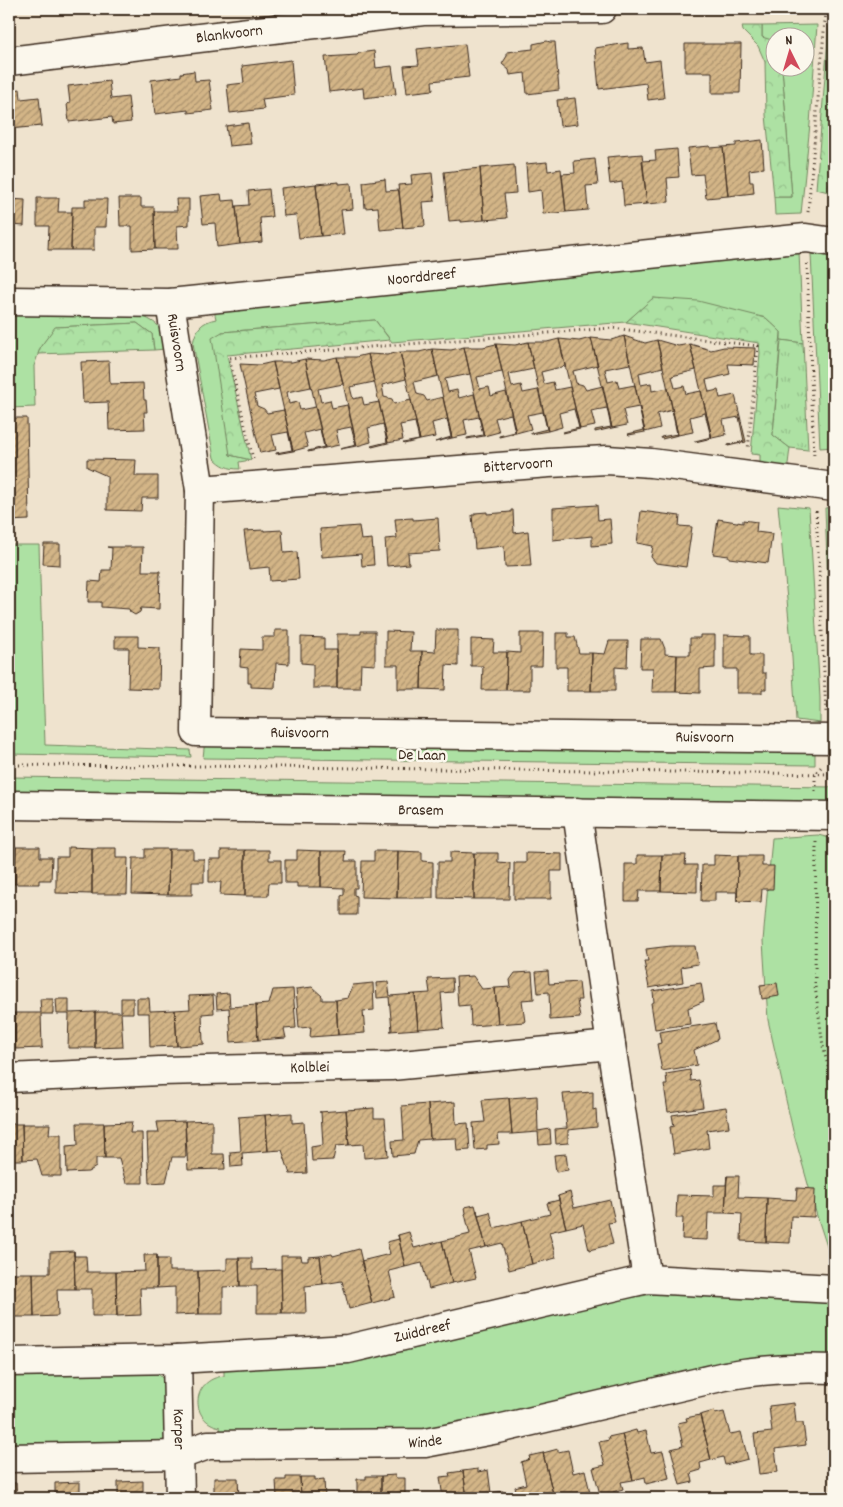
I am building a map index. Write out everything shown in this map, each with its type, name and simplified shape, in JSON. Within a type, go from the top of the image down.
[{"type":"street","name":"Blankvoorn","points":[[9,60],[423,11],[602,9]]},
{"type":"street","name":"Noorddreef","points":[[9,301],[170,303],[806,238],[834,242]]},
{"type":"street","name":"Ruisvoorn","points":[[170,303],[200,490],[196,732],[831,739]]},
{"type":"street","name":"Bittervoorn","points":[[200,490],[579,461],[651,463],[825,486]]},
{"type":"street","name":"Brasem","points":[[9,805],[825,816]]},
{"type":"street","points":[[577,812],[647,1279]]},
{"type":"street","name":"Kolblei","points":[[9,1078],[160,1071],[390,1066],[611,1045]]},
{"type":"street","name":"Zuiddreef","points":[[9,1362],[177,1359],[348,1349],[647,1279],[834,1289]]},
{"type":"street","name":"Karper","points":[[177,1359],[180,1498]]},
{"type":"street","name":"Winde","points":[[9,1458],[180,1455],[208,1445],[425,1443],[498,1429],[760,1369],[799,1367],[834,1369]]},
{"type":"path","points":[[826,9],[806,238],[825,486],[831,739],[825,762],[816,774],[825,816],[816,986],[823,1046],[834,1092]]},
{"type":"path","points":[[259,485],[229,358],[612,328],[758,346],[746,476]]},
{"type":"path","name":"De Laan","points":[[9,765],[834,774]]},
{"type":"green space","points":[[817,25],[816,39],[816,28],[766,28],[766,40],[762,39],[762,26]]},
{"type":"green space","points":[[742,26],[762,26],[762,37],[766,38],[766,78],[783,78],[792,197],[774,197],[766,115],[765,62],[758,46],[743,31]]},
{"type":"green space","points":[[829,26],[834,26],[833,193],[816,189]]},
{"type":"green space","points":[[783,78],[813,78],[801,214],[775,215],[774,197],[792,197]]},
{"type":"green space","points":[[799,252],[803,343],[781,340],[781,332],[766,318],[654,298],[626,322],[392,342],[375,320],[222,332],[230,455],[251,460],[239,462],[240,469],[236,469],[229,468],[214,458],[193,343],[200,327],[216,319],[214,310]]},
{"type":"green space","points":[[811,254],[834,257],[834,447],[820,448]]},
{"type":"green space","points":[[653,298],[698,301],[766,318],[781,332],[773,435],[790,448],[787,472],[760,468],[760,455],[751,454],[760,353],[759,343],[626,322]]},
{"type":"green space","points":[[9,312],[142,316],[160,328],[164,336],[166,349],[154,350],[152,334],[137,323],[56,327],[41,346],[34,366],[35,407],[9,408]]},
{"type":"green space","points":[[375,320],[390,340],[227,355],[251,460],[230,455],[212,338],[222,332]]},
{"type":"green space","points":[[137,323],[152,334],[154,350],[38,354],[41,346],[55,327]]},
{"type":"green space","points":[[781,340],[803,343],[808,450],[790,448],[773,435]]},
{"type":"green space","points":[[778,505],[809,508],[820,723],[796,720],[791,642]]},
{"type":"green space","points":[[834,507],[834,720],[833,720],[825,508]]},
{"type":"green space","points":[[9,545],[39,545],[45,745],[190,750],[191,757],[9,754]]},
{"type":"green space","points":[[205,739],[815,750],[815,765],[203,758]]},
{"type":"green space","points":[[9,777],[834,787],[834,806],[9,796]]},
{"type":"green space","points":[[818,835],[830,838],[834,843],[834,1268],[793,1131],[768,1020],[763,941],[772,838]]},
{"type":"green space","points":[[661,1293],[834,1299],[834,1359],[437,1430],[221,1435],[220,1427],[210,1423],[203,1417],[199,1409],[198,1400],[200,1392],[205,1384],[213,1379],[224,1376],[224,1368],[339,1364],[368,1360],[615,1300]]},
{"type":"green space","points":[[142,1369],[158,1374],[166,1386],[169,1402],[169,1436],[164,1442],[23,1452],[13,1444],[9,1444],[9,1371]]},
{"type":"building","points":[[547,41],[555,42],[559,90],[527,94],[525,73],[510,75],[509,70],[502,64],[507,56],[507,52],[533,49],[533,44]]},
{"type":"building","points":[[628,43],[628,49],[643,48],[645,62],[660,60],[664,98],[648,100],[646,83],[599,89],[595,48]]},
{"type":"building","points":[[465,44],[469,77],[432,81],[433,90],[407,93],[404,66],[419,65],[417,49]]},
{"type":"building","points":[[685,44],[741,44],[740,93],[712,93],[712,72],[685,72]]},
{"type":"building","points":[[374,51],[376,68],[392,66],[396,94],[364,98],[363,88],[329,92],[325,57],[357,55]]},
{"type":"building","points":[[291,60],[294,95],[262,99],[264,109],[230,113],[227,85],[244,83],[242,66]]},
{"type":"building","points":[[194,71],[195,81],[209,80],[213,110],[188,113],[188,110],[155,114],[151,80],[181,76],[181,73]]},
{"type":"building","points":[[109,81],[111,99],[128,97],[131,122],[113,124],[112,117],[69,122],[67,104],[70,103],[68,86]]},
{"type":"building","points":[[20,89],[21,99],[39,97],[42,126],[9,129],[9,91]]},
{"type":"building","points":[[575,98],[578,124],[560,126],[557,100]]},
{"type":"building","points":[[248,123],[251,144],[229,146],[226,126]]},
{"type":"building","points":[[762,140],[764,168],[749,170],[750,182],[753,182],[754,193],[728,196],[723,147],[736,146],[736,143]]},
{"type":"building","points":[[710,146],[710,148],[723,147],[728,196],[706,198],[703,174],[691,175],[688,148]]},
{"type":"building","points":[[677,149],[679,177],[667,178],[669,202],[647,204],[642,161],[656,160],[655,151]]},
{"type":"building","points":[[642,154],[647,204],[624,206],[622,182],[610,184],[607,157]]},
{"type":"building","points":[[595,159],[598,185],[586,186],[588,210],[566,212],[562,174],[575,173],[574,161]]},
{"type":"building","points":[[547,162],[548,171],[561,169],[566,212],[543,214],[541,190],[528,192],[526,164]]},
{"type":"building","points":[[514,165],[516,193],[504,194],[507,218],[484,220],[480,168]]},
{"type":"building","points":[[480,168],[484,220],[449,221],[444,172]]},
{"type":"building","points":[[432,173],[435,201],[423,202],[425,226],[403,228],[398,185],[412,184],[411,175]]},
{"type":"building","points":[[385,179],[386,191],[399,190],[403,228],[380,230],[378,207],[365,208],[363,182]]},
{"type":"building","points":[[339,182],[339,184],[351,183],[353,209],[341,210],[344,234],[321,236],[316,184]]},
{"type":"building","points":[[316,184],[321,236],[299,238],[296,215],[284,216],[281,188]]},
{"type":"building","points":[[269,189],[272,217],[260,218],[262,242],[240,244],[236,206],[249,205],[248,191]]},
{"type":"building","points":[[221,194],[222,201],[235,200],[240,244],[217,247],[215,223],[203,224],[200,196]]},
{"type":"building","points":[[37,198],[59,198],[58,212],[72,212],[71,250],[48,250],[49,226],[37,226]]},
{"type":"building","points":[[119,198],[141,198],[141,207],[154,207],[155,249],[132,250],[132,226],[120,226]]},
{"type":"building","points":[[9,199],[25,200],[24,226],[12,225],[12,249],[9,249]]},
{"type":"building","points":[[85,199],[107,199],[106,227],[94,227],[94,250],[71,250],[72,207],[85,207]]},
{"type":"building","points":[[176,199],[189,199],[189,225],[177,226],[178,249],[155,249],[154,211],[177,211]]},
{"type":"building","points":[[624,336],[645,343],[657,340],[663,367],[639,373],[641,385],[651,383],[652,391],[668,388],[678,435],[662,439],[661,437],[677,434],[672,410],[657,414],[660,428],[645,432]]},
{"type":"building","points":[[624,336],[630,364],[605,369],[608,382],[617,380],[619,388],[635,385],[645,432],[629,435],[644,430],[639,407],[623,410],[627,425],[612,428],[591,338],[611,340]]},
{"type":"building","points":[[591,338],[598,365],[573,371],[576,383],[583,385],[586,390],[603,386],[612,428],[595,432],[595,430],[611,427],[607,408],[591,411],[595,426],[580,429],[559,339],[579,341]]},
{"type":"building","points":[[559,339],[565,366],[541,372],[544,384],[553,382],[555,390],[570,387],[580,429],[563,433],[579,428],[574,409],[559,413],[562,427],[548,431],[528,342],[547,342]]},
{"type":"building","points":[[657,340],[678,346],[690,344],[696,370],[672,376],[675,388],[684,386],[686,394],[701,391],[712,438],[695,442],[711,437],[705,413],[690,417],[693,432],[678,435]]},
{"type":"building","points":[[528,342],[534,369],[509,374],[512,387],[521,385],[523,393],[538,390],[548,431],[531,434],[547,429],[543,412],[527,415],[531,429],[516,433],[496,344],[515,345]]},
{"type":"building","points":[[496,344],[502,372],[477,377],[480,389],[489,387],[491,396],[506,392],[516,433],[499,437],[515,432],[511,414],[495,418],[499,432],[484,436],[464,347],[483,347]]},
{"type":"building","points":[[690,344],[711,350],[724,347],[755,348],[754,365],[728,364],[730,374],[706,380],[709,392],[718,390],[720,398],[735,395],[746,442],[728,446],[744,441],[739,417],[723,420],[726,435],[712,438]]},
{"type":"building","points":[[464,347],[470,374],[445,379],[448,392],[457,390],[459,398],[474,394],[484,436],[467,439],[483,435],[479,417],[464,420],[467,435],[452,438],[432,349],[451,350]]},
{"type":"building","points":[[432,349],[438,376],[414,382],[417,394],[424,396],[427,401],[443,397],[452,438],[435,442],[451,437],[447,419],[432,423],[435,437],[420,440],[400,352],[419,352]]},
{"type":"building","points":[[400,352],[406,379],[382,385],[384,397],[392,399],[394,404],[411,400],[420,440],[404,444],[419,440],[415,422],[400,425],[403,440],[388,443],[368,354],[387,355]]},
{"type":"building","points":[[368,354],[374,382],[350,387],[353,399],[362,397],[364,405],[379,402],[388,443],[372,447],[387,442],[383,424],[368,428],[371,442],[357,446],[337,357],[356,357]]},
{"type":"building","points":[[337,357],[343,384],[318,389],[321,402],[330,400],[332,408],[347,405],[357,446],[340,449],[356,445],[351,427],[336,430],[339,445],[325,448],[305,359],[324,360]]},
{"type":"building","points":[[305,359],[311,387],[287,392],[289,404],[298,402],[300,410],[315,407],[325,448],[308,452],[324,447],[320,429],[304,433],[308,447],[293,451],[273,362],[292,362]]},
{"type":"building","points":[[109,361],[110,384],[143,383],[147,412],[144,412],[145,429],[109,430],[108,402],[83,403],[81,362]]},
{"type":"building","points":[[273,362],[279,389],[254,394],[257,406],[264,409],[267,413],[284,410],[293,451],[276,454],[292,450],[288,432],[272,435],[276,450],[260,453],[240,364],[260,365]]},
{"type":"building","points":[[9,418],[27,418],[29,520],[9,521]]},
{"type":"building","points":[[87,459],[136,460],[135,476],[158,476],[158,498],[142,498],[141,511],[107,510],[107,476],[87,467]]},
{"type":"building","points":[[597,505],[598,520],[610,519],[612,544],[592,546],[592,536],[553,540],[553,508]]},
{"type":"building","points":[[513,510],[514,533],[528,531],[531,566],[505,567],[504,546],[475,549],[472,515],[487,512],[487,514],[511,512]]},
{"type":"building","points":[[641,511],[680,516],[679,526],[692,527],[686,567],[656,563],[651,557],[653,546],[637,543]]},
{"type":"building","points":[[413,518],[413,520],[438,518],[440,551],[408,553],[409,564],[387,566],[385,539],[397,538],[395,519]]},
{"type":"building","points":[[718,519],[743,523],[743,520],[757,522],[756,532],[772,534],[768,563],[713,554]]},
{"type":"building","points":[[359,526],[361,540],[372,539],[374,565],[362,566],[361,554],[322,557],[320,529]]},
{"type":"building","points":[[282,530],[284,553],[297,552],[299,579],[270,581],[269,567],[249,569],[244,531]]},
{"type":"building","points":[[44,544],[60,544],[60,565],[43,564]]},
{"type":"building","points":[[107,547],[143,547],[142,571],[160,571],[159,609],[141,608],[140,612],[135,615],[129,609],[101,607],[101,602],[88,602],[89,581],[101,582],[102,570],[111,570],[112,548]]},
{"type":"building","points":[[275,630],[289,630],[289,664],[276,663],[275,688],[251,687],[251,683],[248,683],[248,668],[240,667],[241,649],[262,650],[262,637],[275,637]]},
{"type":"building","points":[[436,630],[458,630],[458,666],[446,665],[445,690],[421,689],[422,651],[435,652]]},
{"type":"building","points":[[361,631],[375,631],[375,665],[361,664],[360,688],[337,688],[337,634],[361,634]]},
{"type":"building","points":[[386,631],[411,632],[410,651],[422,651],[421,689],[398,689],[398,665],[386,665]]},
{"type":"building","points":[[520,633],[543,633],[542,666],[530,666],[530,690],[506,690],[507,652],[520,653]]},
{"type":"building","points":[[556,633],[568,633],[568,637],[575,637],[579,653],[592,653],[591,691],[567,691],[567,667],[556,667]]},
{"type":"building","points":[[700,635],[715,635],[715,668],[700,669],[700,693],[676,692],[677,655],[690,655],[690,638],[700,638]]},
{"type":"building","points":[[724,635],[750,636],[750,655],[762,655],[762,673],[766,673],[766,689],[762,689],[762,693],[737,693],[737,669],[724,669]]},
{"type":"building","points":[[115,636],[138,636],[138,647],[160,648],[159,689],[128,688],[129,648],[115,648]]},
{"type":"building","points":[[301,637],[324,638],[324,650],[337,650],[337,688],[313,688],[313,664],[301,663]]},
{"type":"building","points":[[471,639],[494,640],[493,652],[507,652],[506,690],[482,690],[483,666],[471,666]]},
{"type":"building","points":[[641,639],[661,639],[665,654],[677,655],[676,692],[652,692],[653,668],[640,668]]},
{"type":"building","points":[[609,641],[628,641],[627,668],[615,667],[615,691],[591,691],[592,653],[605,654]]},
{"type":"building","points":[[9,847],[16,847],[15,884],[9,884]]},
{"type":"building","points":[[16,847],[40,847],[40,857],[52,857],[51,880],[39,880],[39,884],[15,884]]},
{"type":"building","points":[[68,847],[92,848],[92,894],[56,893],[56,857],[68,857]]},
{"type":"building","points":[[92,848],[116,848],[116,858],[128,858],[127,894],[92,894]]},
{"type":"building","points":[[145,849],[169,849],[168,895],[132,894],[133,858],[145,858]]},
{"type":"building","points":[[169,849],[193,849],[193,859],[204,859],[204,882],[192,882],[192,895],[168,895]]},
{"type":"building","points":[[221,850],[245,850],[245,896],[220,895],[221,882],[209,882],[209,859],[221,859]]},
{"type":"building","points":[[245,850],[269,850],[269,860],[281,860],[281,883],[269,883],[268,896],[245,896]]},
{"type":"building","points":[[297,850],[321,851],[321,887],[297,887],[297,883],[285,883],[285,860],[297,860]]},
{"type":"building","points":[[321,851],[346,851],[345,861],[357,861],[357,888],[354,888],[354,895],[357,896],[357,915],[341,915],[341,896],[344,895],[344,888],[321,887]]},
{"type":"building","points":[[374,851],[398,851],[397,898],[361,897],[362,861],[374,861]]},
{"type":"building","points":[[398,851],[422,852],[422,861],[433,862],[433,898],[397,898]]},
{"type":"building","points":[[450,852],[474,853],[474,899],[438,898],[438,862],[450,862]]},
{"type":"building","points":[[474,853],[498,853],[498,862],[510,863],[509,899],[474,899]]},
{"type":"building","points":[[526,853],[562,854],[562,871],[551,871],[551,899],[514,899],[514,863],[526,863]]},
{"type":"building","points":[[637,855],[662,855],[661,891],[639,891],[638,901],[625,901],[625,864],[637,864]]},
{"type":"building","points":[[662,855],[686,855],[685,865],[697,865],[697,892],[661,891]]},
{"type":"building","points":[[714,855],[738,856],[737,901],[737,892],[715,892],[715,901],[701,901],[702,865],[714,865]]},
{"type":"building","points":[[738,856],[762,856],[762,866],[774,866],[773,889],[762,889],[761,902],[737,901]]},
{"type":"building","points":[[695,946],[698,964],[681,967],[683,982],[649,988],[644,961],[648,961],[646,949]]},
{"type":"building","points":[[548,971],[549,984],[579,982],[581,1000],[577,1000],[580,1018],[550,1020],[549,992],[538,993],[536,972]]},
{"type":"building","points":[[532,972],[534,999],[522,1000],[525,1022],[498,1024],[495,988],[511,987],[510,980],[515,973]]},
{"type":"building","points":[[473,976],[482,989],[495,988],[498,1024],[471,1026],[470,1005],[458,1006],[456,977]]},
{"type":"building","points":[[452,978],[453,992],[441,993],[445,1027],[418,1029],[415,994],[430,993],[428,979]]},
{"type":"building","points":[[388,982],[390,996],[415,994],[418,1029],[390,1031],[392,1030],[389,997],[377,998],[376,983]]},
{"type":"building","points":[[373,983],[374,1010],[363,1011],[365,1033],[338,1035],[336,1000],[348,998],[353,985]]},
{"type":"building","points":[[701,983],[704,1001],[688,1008],[690,1024],[655,1029],[651,1003],[654,1002],[653,991]]},
{"type":"building","points":[[777,983],[779,996],[762,999],[760,985]]},
{"type":"building","points":[[312,987],[322,996],[322,1000],[336,1000],[338,1035],[310,1037],[311,1027],[299,1028],[296,989]]},
{"type":"building","points":[[293,989],[296,1028],[284,1029],[286,1038],[258,1040],[256,1005],[269,1004],[273,990]]},
{"type":"building","points":[[229,993],[230,1007],[256,1005],[258,1040],[231,1042],[229,1008],[217,1009],[216,994]]},
{"type":"building","points":[[213,995],[214,1013],[202,1014],[203,1043],[205,1044],[177,1046],[175,1010],[190,1009],[189,996]]},
{"type":"building","points":[[121,998],[133,998],[133,1013],[121,1013],[123,1047],[95,1048],[95,1012],[121,1012]]},
{"type":"building","points":[[137,998],[149,998],[150,1011],[175,1010],[177,1046],[150,1047],[149,1013],[137,1013]]},
{"type":"building","points":[[40,999],[53,999],[53,1014],[41,1014],[43,1048],[15,1049],[15,1013],[41,1013]]},
{"type":"building","points":[[56,999],[69,999],[69,1013],[95,1012],[95,1048],[68,1048],[69,1014],[57,1014]]},
{"type":"building","points":[[9,1013],[15,1013],[15,1049],[9,1049]]},
{"type":"building","points":[[715,1023],[718,1039],[694,1050],[697,1065],[662,1071],[657,1044],[661,1043],[659,1032]]},
{"type":"building","points":[[690,1070],[691,1081],[699,1080],[703,1107],[668,1112],[664,1085],[667,1085],[666,1074]]},
{"type":"building","points":[[593,1092],[593,1110],[596,1109],[597,1127],[568,1130],[568,1143],[556,1144],[555,1129],[567,1128],[563,1094]]},
{"type":"building","points":[[537,1096],[538,1131],[550,1129],[551,1144],[539,1145],[538,1132],[512,1134],[509,1098]]},
{"type":"building","points":[[509,1098],[512,1134],[498,1134],[499,1144],[487,1145],[487,1149],[475,1150],[473,1123],[485,1122],[482,1100]]},
{"type":"building","points":[[455,1102],[456,1124],[468,1123],[470,1150],[457,1151],[456,1138],[430,1139],[428,1104]]},
{"type":"building","points":[[428,1104],[430,1139],[418,1140],[414,1154],[393,1156],[392,1141],[404,1140],[401,1106]]},
{"type":"building","points":[[726,1107],[729,1127],[707,1130],[709,1148],[674,1154],[670,1127],[674,1126],[672,1115]]},
{"type":"building","points":[[374,1108],[374,1118],[385,1118],[388,1156],[364,1158],[363,1144],[349,1145],[346,1110]]},
{"type":"building","points":[[346,1110],[349,1145],[336,1146],[333,1160],[312,1161],[311,1147],[323,1145],[321,1112],[319,1112]]},
{"type":"building","points":[[292,1113],[292,1123],[304,1122],[307,1173],[290,1174],[282,1150],[268,1151],[265,1115]]},
{"type":"building","points":[[265,1115],[268,1151],[242,1153],[243,1166],[231,1167],[230,1152],[241,1151],[238,1117]]},
{"type":"building","points":[[212,1120],[212,1154],[224,1154],[225,1169],[188,1170],[185,1121]]},
{"type":"building","points":[[185,1121],[186,1157],[172,1157],[166,1182],[149,1183],[147,1133],[159,1133],[157,1122]]},
{"type":"building","points":[[132,1122],[130,1133],[142,1133],[143,1183],[126,1183],[119,1158],[105,1158],[104,1123]]},
{"type":"building","points":[[77,1123],[104,1123],[105,1158],[96,1158],[96,1167],[88,1172],[67,1173],[66,1146],[78,1145]]},
{"type":"building","points":[[9,1124],[22,1124],[23,1160],[9,1160]]},
{"type":"building","points":[[22,1124],[50,1124],[49,1134],[61,1134],[61,1176],[42,1176],[37,1159],[23,1160]]},
{"type":"building","points":[[566,1154],[568,1170],[556,1172],[554,1155]]},
{"type":"building","points":[[727,1176],[725,1213],[708,1213],[707,1240],[682,1239],[683,1218],[676,1218],[677,1195],[714,1196],[714,1185],[726,1185]]},
{"type":"building","points":[[727,1176],[739,1176],[738,1197],[767,1198],[766,1242],[741,1241],[742,1214],[725,1213]]},
{"type":"building","points":[[797,1188],[815,1189],[814,1217],[791,1216],[790,1243],[766,1242],[767,1198],[796,1200]]},
{"type":"building","points":[[570,1192],[574,1208],[610,1200],[615,1222],[608,1223],[613,1244],[589,1250],[583,1224],[566,1228],[558,1196]]},
{"type":"building","points":[[559,1200],[566,1228],[549,1232],[556,1258],[532,1264],[522,1221],[550,1214],[547,1203]]},
{"type":"building","points":[[475,1205],[486,1247],[469,1251],[476,1278],[452,1283],[442,1241],[470,1234],[465,1207]]},
{"type":"building","points":[[490,1212],[494,1228],[522,1221],[532,1264],[509,1270],[502,1243],[486,1247],[478,1215]]},
{"type":"building","points":[[409,1232],[414,1248],[442,1241],[452,1283],[429,1289],[422,1263],[405,1267],[398,1235]]},
{"type":"building","points":[[399,1239],[405,1267],[389,1271],[395,1297],[372,1303],[361,1261],[390,1254],[387,1242]]},
{"type":"building","points":[[359,1249],[372,1303],[349,1309],[342,1281],[323,1284],[320,1256],[332,1254],[333,1256]]},
{"type":"building","points":[[74,1251],[75,1289],[57,1289],[58,1316],[34,1317],[33,1273],[50,1273],[50,1252]]},
{"type":"building","points":[[9,1252],[11,1273],[33,1273],[34,1317],[10,1317]]},
{"type":"building","points":[[144,1255],[157,1255],[157,1288],[140,1288],[141,1315],[117,1316],[116,1272],[145,1271]]},
{"type":"building","points":[[74,1256],[86,1256],[87,1272],[116,1272],[117,1316],[92,1316],[92,1289],[75,1289]]},
{"type":"building","points":[[281,1256],[301,1256],[302,1261],[308,1261],[308,1257],[320,1256],[323,1284],[305,1286],[306,1313],[282,1313]]},
{"type":"building","points":[[227,1258],[239,1258],[240,1286],[223,1287],[223,1314],[199,1314],[198,1271],[227,1270]]},
{"type":"building","points":[[239,1258],[252,1258],[252,1270],[281,1269],[282,1313],[257,1313],[257,1286],[240,1286]]},
{"type":"building","points":[[157,1259],[169,1259],[169,1271],[198,1271],[199,1314],[175,1315],[175,1287],[157,1288]]},
{"type":"building","points":[[794,1403],[796,1423],[803,1423],[806,1445],[775,1449],[778,1472],[759,1474],[754,1434],[772,1432],[769,1406]]},
{"type":"building","points":[[714,1411],[715,1414],[724,1412],[730,1434],[741,1432],[748,1459],[725,1465],[723,1457],[711,1460],[700,1415]]},
{"type":"building","points":[[700,1415],[711,1460],[700,1463],[701,1470],[691,1473],[693,1482],[680,1485],[671,1449],[683,1446],[678,1423],[687,1421],[686,1418]]},
{"type":"building","points":[[829,1429],[834,1429],[834,1464],[828,1464]]},
{"type":"building","points":[[636,1430],[637,1433],[646,1431],[651,1453],[663,1451],[669,1478],[646,1484],[645,1477],[633,1480],[622,1434]]},
{"type":"building","points":[[622,1434],[633,1480],[621,1482],[623,1489],[613,1492],[614,1496],[601,1498],[593,1468],[605,1465],[599,1442],[609,1440],[608,1437]]},
{"type":"building","points":[[558,1449],[558,1452],[568,1450],[573,1473],[585,1470],[591,1497],[567,1498],[566,1496],[554,1498],[543,1453]]},
{"type":"building","points":[[543,1453],[554,1498],[518,1498],[515,1487],[526,1484],[521,1462],[530,1459],[529,1456]]},
{"type":"building","points":[[478,1469],[478,1472],[488,1470],[491,1493],[503,1491],[504,1498],[467,1498],[463,1471]]},
{"type":"building","points":[[463,1471],[467,1498],[443,1498],[440,1477],[450,1476],[449,1473]]},
{"type":"building","points":[[395,1475],[395,1478],[405,1478],[405,1498],[381,1498],[381,1476]]},
{"type":"building","points":[[366,1476],[381,1476],[381,1498],[357,1498],[357,1479],[366,1479]]},
{"type":"building","points":[[286,1477],[300,1477],[301,1498],[277,1498],[276,1480],[286,1480]]},
{"type":"building","points":[[300,1477],[315,1477],[315,1480],[324,1479],[325,1498],[301,1498]]},
{"type":"building","points":[[214,1478],[238,1478],[239,1498],[214,1498]]},
{"type":"building","points":[[143,1481],[143,1498],[118,1498],[118,1482]]},
{"type":"building","points":[[80,1482],[80,1498],[55,1498],[55,1483]]},
{"type":"building","points":[[9,1483],[16,1483],[17,1498],[9,1498]]}]
